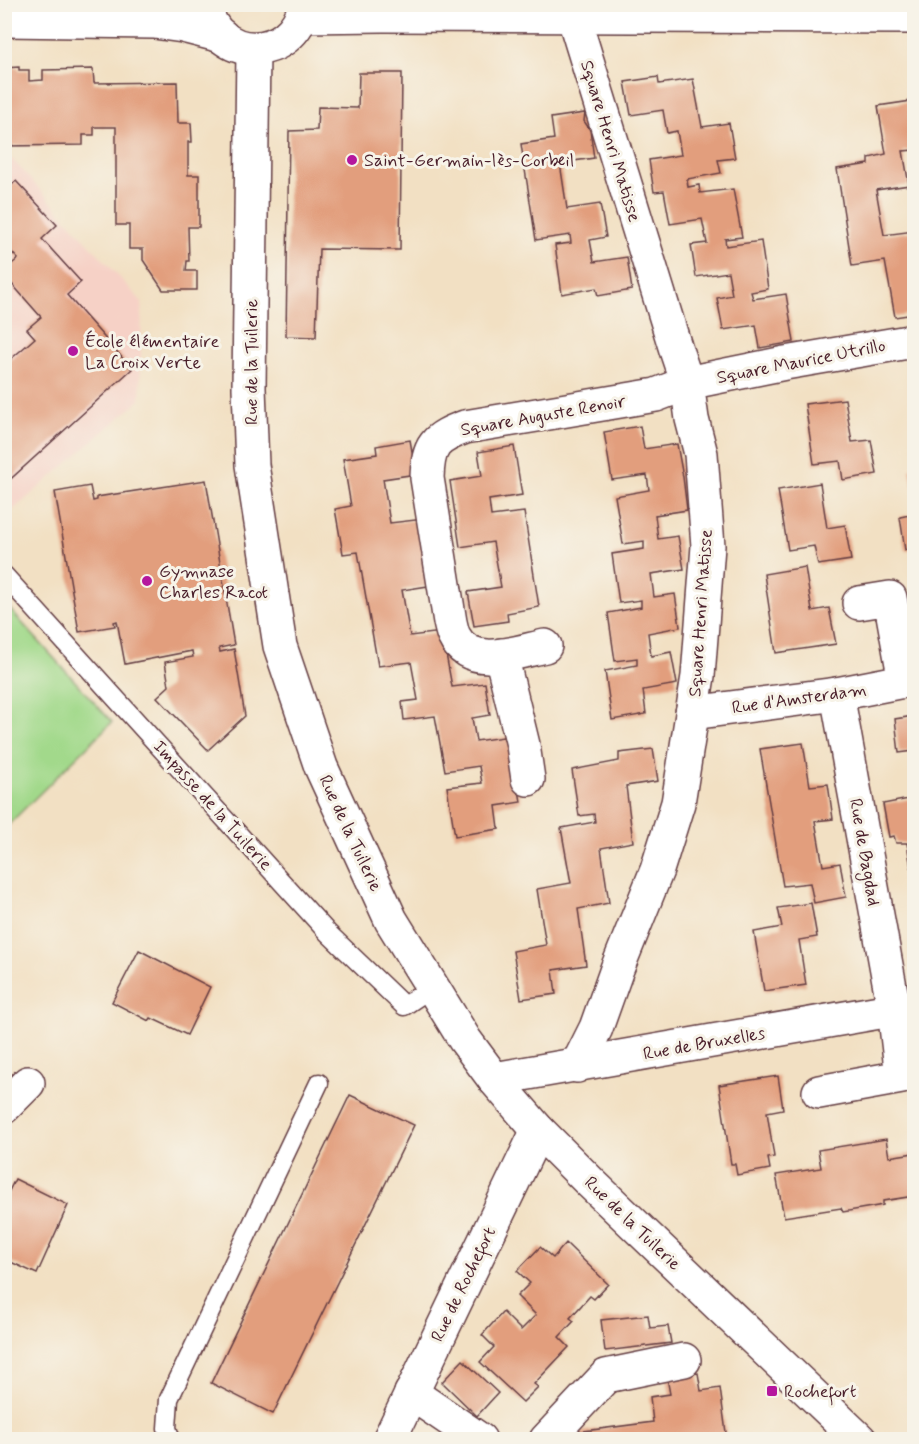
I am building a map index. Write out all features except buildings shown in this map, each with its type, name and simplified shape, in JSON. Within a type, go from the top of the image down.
[{"type":"street","points":[[205,4],[212,26],[222,36],[236,45],[253,49],[269,47],[283,40],[295,30],[304,10],[383,15],[915,17]]},
{"type":"street","name":"Square Henri Matisse","points":[[573,15],[687,383],[692,419],[701,454],[708,546],[698,676],[678,803],[657,870],[596,1028],[577,1066]]},
{"type":"street","points":[[4,20],[154,22],[183,26],[222,36]]},
{"type":"street","name":"Rue de la Tuilerie","points":[[253,49],[249,388],[252,465],[280,645],[321,767],[391,920],[431,988],[494,1079],[538,1130],[591,1183],[860,1440]]},
{"type":"street","name":"Square Maurice Utrillo","points":[[687,383],[785,363],[915,341]]},
{"type":"street","name":"Square Auguste Renoir","points":[[544,646],[486,656],[471,654],[454,636],[427,478],[430,452],[447,434],[465,427],[656,395],[687,383]]},
{"type":"street","points":[[859,603],[890,598],[910,680]]},
{"type":"street","points":[[501,655],[523,745],[528,779]]},
{"type":"street","name":"Rue d'Amsterdam","points":[[692,713],[837,694],[910,680]]},
{"type":"street","name":"Rue de Bagdad","points":[[819,1092],[902,1077],[904,1008],[837,694]]},
{"type":"street","name":"Rue de Bruxelles","points":[[494,1079],[904,1008]]},
{"type":"street","points":[[4,1107],[28,1083]]},
{"type":"street","name":"Rue de Rochefort","points":[[389,1440],[538,1130]]},
{"type":"street","points":[[546,1440],[606,1376],[684,1360]]},
{"type":"street","points":[[411,1393],[480,1440]]},
{"type":"lane","name":"Impasse de la Tuilerie","points":[[4,575],[328,933],[404,1006],[431,988]]},
{"type":"lane","points":[[171,1440],[167,1428],[169,1399],[320,1083]]},
{"type":"shaded area","name":"École élémentaire La Croix Verte","points":[[12,159],[142,302],[140,400],[5,517],[4,166]]},
{"type":"green space","points":[[5,604],[112,722],[5,828]]},
{"type":"place","name":"Saint-Germain-lès-Corbeil","points":[[352,160]]},
{"type":"place","name":"École élémentaire La Croix Verte","points":[[73,351]]},
{"type":"place","name":"Gymnase Charles Racot","points":[[147,581]]},
{"type":"place","name":"Rochefort","points":[[772,1391]]}]
